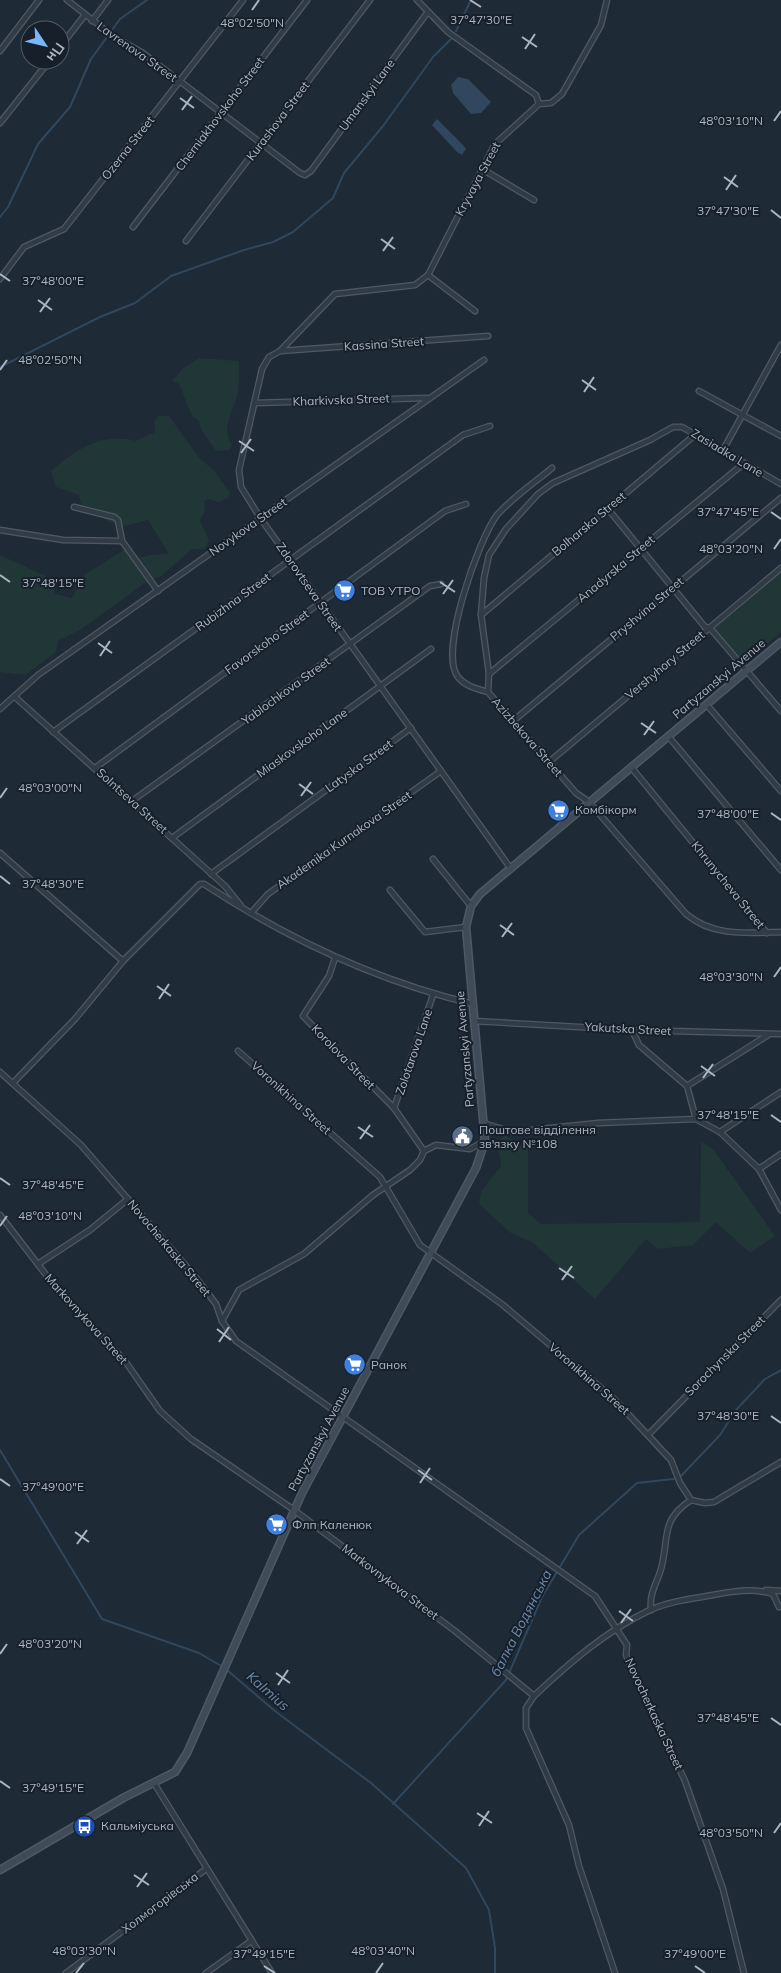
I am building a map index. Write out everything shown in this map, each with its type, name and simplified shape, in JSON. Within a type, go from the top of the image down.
[{"type":"street","points":[[0,51],[39,0]]},
{"type":"street","name":"Lavrenova Street","points":[[67,0],[75,4],[84,16],[113,36],[143,53],[261,144],[305,175]]},
{"type":"street","points":[[92,21],[108,0]]},
{"type":"street","name":"Ozerna Street","points":[[0,279],[24,247],[64,229],[243,0]]},
{"type":"street","name":"Cherniakhovskoho Street","points":[[133,227],[307,0]]},
{"type":"street","name":"Kurashova Street","points":[[186,241],[370,0]]},
{"type":"street","points":[[417,0],[423,4],[427,13],[458,40],[536,95],[539,104]]},
{"type":"street","name":"Kryvaya Street","points":[[428,275],[494,144],[539,104],[551,103],[562,94],[601,24],[607,0]]},
{"type":"street","name":"Umanskyi Lane","points":[[305,175],[311,172],[427,13]]},
{"type":"street","points":[[70,34],[84,16]]},
{"type":"street","points":[[0,123],[42,70]]},
{"type":"street","points":[[482,168],[534,200]]},
{"type":"street","points":[[428,275],[475,312]]},
{"type":"street","name":"Zdorovtseva Street","points":[[428,275],[415,285],[335,294],[280,351],[269,357],[262,369],[239,479],[241,487],[261,519],[511,869]]},
{"type":"street","name":"Kassina Street","points":[[280,351],[488,336]]},
{"type":"street","points":[[723,450],[781,345]]},
{"type":"street","name":"Novykova Street","points":[[0,709],[38,675],[484,360]]},
{"type":"street","points":[[699,391],[781,436]]},
{"type":"street","name":"Kharkivska Street","points":[[254,403],[428,398]]},
{"type":"street","name":"Rubizhna Street","points":[[53,732],[463,435],[490,426]]},
{"type":"street","name":"Zasiadka Lane","points":[[673,427],[682,426],[743,464],[781,484]]},
{"type":"street","name":"Azizbekova Street","points":[[673,427],[650,440],[553,483],[538,494],[506,529],[489,555],[481,615],[490,674],[488,692],[576,793],[589,802],[692,920],[719,930],[741,934],[781,932]]},
{"type":"street","name":"Bolharska Street","points":[[481,615],[696,434]]},
{"type":"street","name":"Anadyrska Street","points":[[490,674],[743,464]]},
{"type":"street","points":[[488,692],[470,686],[457,676],[452,662],[457,612],[485,533],[498,514],[552,468]]},
{"type":"street","name":"Pryshvina Street","points":[[513,721],[781,498]]},
{"type":"street","name":"Favorskoho Street","points":[[95,768],[321,604],[445,511],[466,504]]},
{"type":"street","points":[[74,507],[114,517],[118,520],[122,541],[158,590]]},
{"type":"street","points":[[608,508],[705,627],[710,628],[781,711]]},
{"type":"street","points":[[0,530],[63,540],[122,541]]},
{"type":"street","name":"Vershyhory Street","points":[[549,762],[781,568]]},
{"type":"street","name":"Yablochkova Street","points":[[132,801],[430,586],[441,584]]},
{"type":"street","name":"Partyzanskyi Avenue","points":[[0,1870],[123,1798],[175,1772],[187,1753],[222,1677],[294,1510],[476,1168],[485,1141],[466,927],[471,906],[480,894],[781,642]]},
{"type":"street","name":"Miaskovskoho Lane","points":[[172,838],[431,649]]},
{"type":"street","name":"Solntseva Street","points":[[15,697],[225,886],[244,910]]},
{"type":"street","points":[[707,704],[781,791]]},
{"type":"street","name":"Latyska Street","points":[[212,874],[410,728]]},
{"type":"street","points":[[668,736],[781,870]]},
{"type":"street","name":"Khrunycheva Street","points":[[631,767],[767,933]]},
{"type":"street","name":"Akademika Kurnakova Street","points":[[251,913],[268,894],[441,771]]},
{"type":"street","points":[[0,853],[123,961]]},
{"type":"street","points":[[433,859],[471,906]]},
{"type":"street","points":[[13,1083],[75,1019],[123,961],[200,884],[204,884],[244,910],[335,958],[433,995],[473,1004]]},
{"type":"street","points":[[390,890],[425,932],[466,927]]},
{"type":"street","name":"Korolova Street","points":[[335,958],[329,976],[303,1016],[394,1108],[424,1151]]},
{"type":"street","name":"Zolotarova Lane","points":[[394,1108],[433,995]]},
{"type":"street","name":"Yakutska Street","points":[[474,1020],[632,1030],[781,1034]]},
{"type":"street","points":[[632,1030],[639,1045],[687,1086],[696,1119]]},
{"type":"street","points":[[687,1086],[768,1035]]},
{"type":"street","name":"Voronikhina Street","points":[[238,1051],[380,1177],[420,1245],[510,1311],[614,1399],[671,1460],[676,1468],[680,1482],[691,1500]]},
{"type":"street","name":"Novocherkaska Street","points":[[0,1072],[81,1145],[216,1304],[222,1321],[236,1341],[595,1596],[626,1646],[626,1655],[630,1665],[685,1781],[723,1889],[744,1973]]},
{"type":"street","points":[[720,1132],[781,1092]]},
{"type":"street","points":[[483,1123],[512,1132],[598,1123],[696,1119],[720,1132],[759,1168],[781,1210]]},
{"type":"street","points":[[222,1321],[239,1290],[304,1254],[373,1194],[410,1170],[420,1160],[424,1151],[436,1145],[470,1149],[485,1141]]},
{"type":"street","points":[[759,1168],[781,1154]]},
{"type":"street","points":[[38,1264],[90,1230],[128,1199]]},
{"type":"street","name":"Markovnykova Street","points":[[0,1215],[60,1293],[125,1361],[160,1412],[191,1439],[294,1510],[455,1632],[504,1674],[534,1696]]},
{"type":"street","name":"Sorochynska Street","points":[[648,1434],[781,1300]]},
{"type":"street","points":[[651,1610],[650,1596],[662,1564],[666,1530],[677,1509],[691,1500],[705,1503],[714,1502],[781,1462]]},
{"type":"street","points":[[760,1590],[774,1594],[780,1608]]},
{"type":"street","points":[[615,1973],[580,1866],[569,1825],[526,1728],[526,1708],[534,1696],[583,1651],[651,1610],[676,1601],[725,1593],[760,1590],[781,1591]]},
{"type":"street","points":[[154,1783],[272,1973]]},
{"type":"street","name":"Холмогорівська","points":[[66,1973],[206,1868]]},
{"type":"street","points":[[206,1973],[251,1941]]},
{"type":"green space","points":[[199,358],[239,361],[238,392],[227,427],[227,433],[232,445],[229,450],[216,451],[201,429],[199,421],[192,416],[179,384],[172,381],[182,369]]},
{"type":"green space","points":[[158,416],[169,416],[200,459],[214,470],[230,493],[228,498],[219,502],[208,499],[204,501],[205,510],[200,521],[209,541],[204,549],[192,549],[161,576],[149,580],[80,630],[59,640],[55,653],[25,675],[0,672],[0,555],[52,579],[55,594],[72,598],[84,575],[127,548],[136,559],[149,555],[169,554],[148,520],[120,527],[82,508],[79,495],[56,487],[51,471],[80,449],[90,444],[111,439],[136,441],[155,432],[154,422]]},
{"type":"green space","points":[[781,572],[781,632],[744,663],[714,628]]},
{"type":"green space","points":[[505,1135],[528,1148],[528,1213],[541,1224],[700,1222],[701,1142],[713,1149],[775,1236],[750,1253],[716,1222],[693,1245],[658,1249],[646,1239],[595,1299],[532,1242],[511,1233],[479,1204],[481,1191],[501,1166],[498,1145],[501,1138]]},
{"type":"water","points":[[458,77],[468,79],[491,102],[481,113],[471,114],[453,93],[451,85]]},
{"type":"water","points":[[437,119],[466,149],[462,155],[432,125]]},
{"type":"waterway","points":[[0,217],[8,207],[38,144],[70,107],[91,59],[120,19],[147,0]]},
{"type":"waterway","points":[[456,31],[471,0]]},
{"type":"waterway","points":[[0,367],[100,317],[135,303],[171,276],[244,250],[273,242],[293,232],[333,198],[344,173],[383,126],[433,57],[451,39]]},
{"type":"waterway","name":"балка Водянська","points":[[393,1804],[506,1680],[542,1597],[579,1535],[637,1483],[673,1479],[682,1475],[720,1435],[736,1410],[765,1379],[781,1370]]},
{"type":"waterway","name":"Kalmius","points":[[0,1450],[102,1619],[199,1653],[223,1667]]},
{"type":"waterway","name":"балка Водянська","points":[[227,1670],[275,1711],[371,1783],[466,1868],[489,1910],[495,1948],[495,1973]]},
{"type":"place","name":"ТОВ УТРО","points":[[345,591]]},
{"type":"place","name":"Комбікорм","points":[[559,810]]},
{"type":"place","name":"Поштове відділення зв'язку №108","points":[[463,1137]]},
{"type":"place","name":"Ранок","points":[[355,1365]]},
{"type":"place","name":"Флп Каленюк","points":[[276,1525]]},
{"type":"place","name":"Кальміуська","points":[[85,1826]]}]
